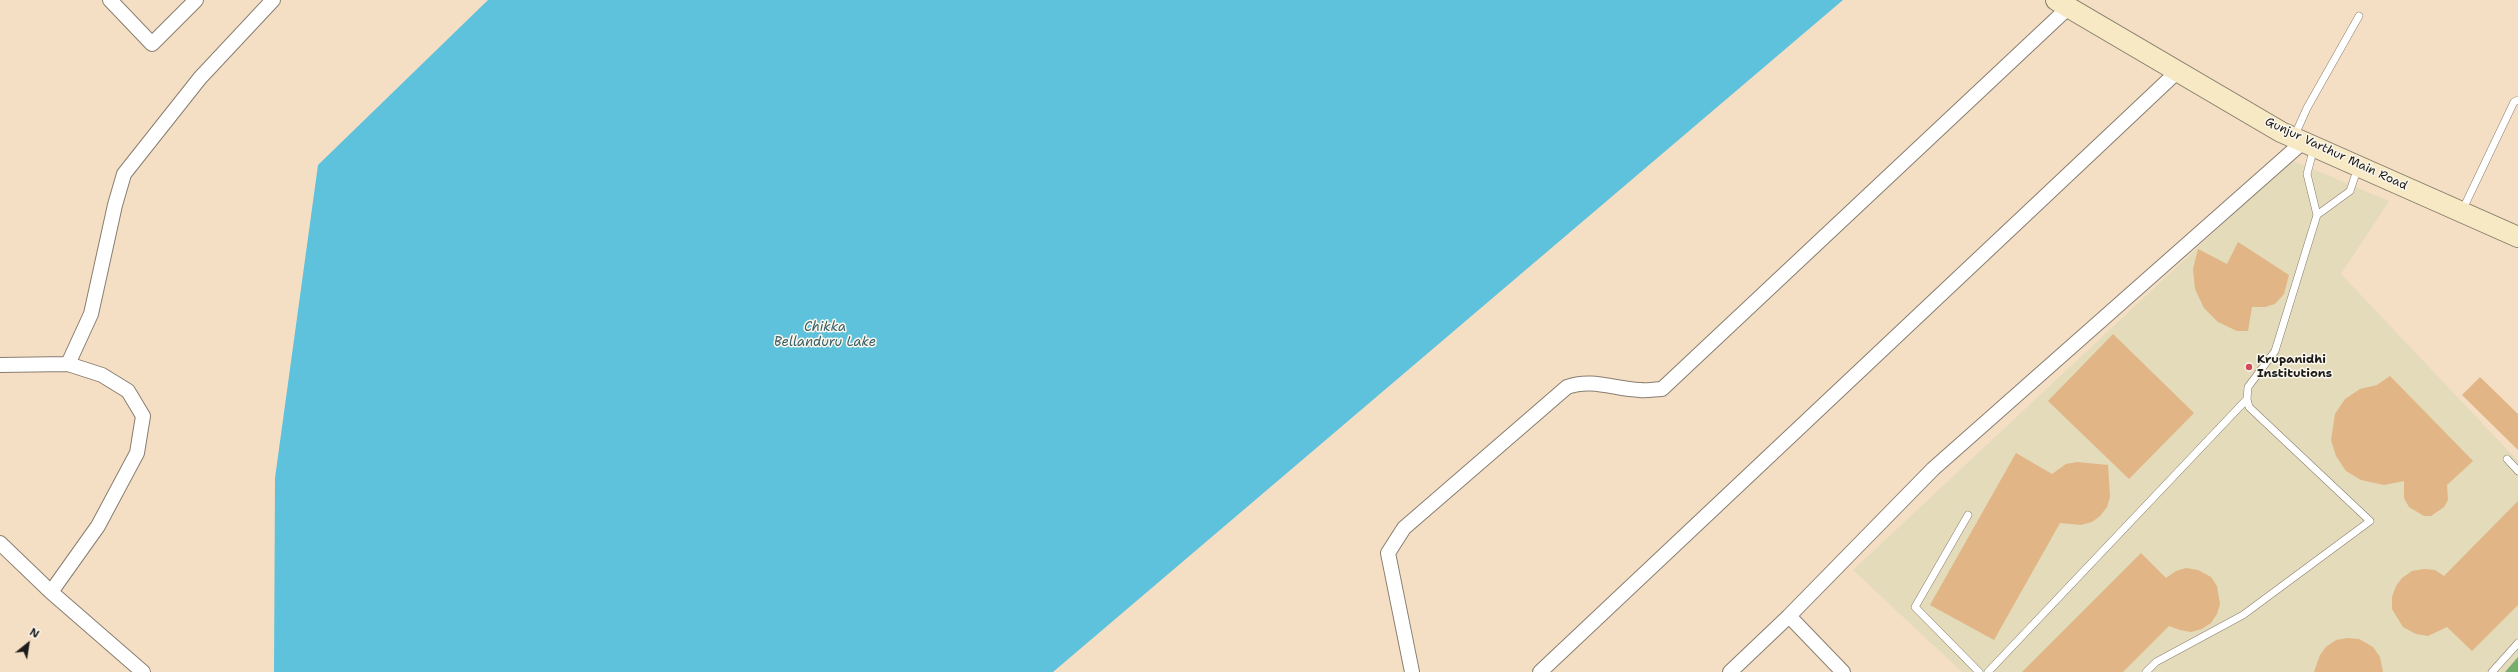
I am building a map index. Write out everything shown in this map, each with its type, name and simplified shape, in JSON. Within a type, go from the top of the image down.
[{"type":"main road","name":"Gunjur Varthur Main Road","points":[[2063,2],[2178,71],[2304,141],[2518,237]]},
{"type":"street","points":[[110,0],[152,44],[196,0]]},
{"type":"street","points":[[68,364],[91,314],[115,205],[124,174],[200,78],[273,0]]},
{"type":"street","points":[[1412,672],[1388,553],[1404,528],[1567,387],[1578,383],[1599,383],[1641,390],[1662,389],[2063,2]]},
{"type":"street","points":[[1540,672],[2178,71]]},
{"type":"street","points":[[1730,672],[1788,616],[1933,469],[2304,141]]},
{"type":"street","points":[[0,365],[68,364],[102,375],[128,391],[143,416],[137,453],[98,526],[51,592]]},
{"type":"street","points":[[0,543],[51,592],[143,672]]},
{"type":"street","points":[[1788,616],[1843,672]]},
{"type":"lane","points":[[2146,672],[2156,662],[2243,615],[2370,522],[2249,407],[2246,398],[2248,388],[2275,351],[2317,215],[2307,174],[2304,141],[2307,108],[2359,16]]},
{"type":"lane","points":[[2461,212],[2514,102],[2518,100]]},
{"type":"lane","points":[[2317,215],[2350,191],[2358,165]]},
{"type":"lane","points":[[1988,672],[2246,398]]},
{"type":"lane","points":[[2507,459],[2518,471]]},
{"type":"lane","points":[[1968,515],[1915,607],[1980,672]]},
{"type":"lane","points":[[2492,672],[2518,643]]},
{"type":"shaded area","name":"Krupanidhi Institutions","points":[[2291,160],[2389,201],[2341,274],[2518,461],[2518,657],[2505,672],[1962,672],[1853,570]]},
{"type":"green space","points":[[2518,657],[2518,672],[2505,672]]},
{"type":"water","name":"Chikka Bellanduru Lake","points":[[488,0],[1843,0],[1053,672],[274,672],[275,478],[318,165]]},
{"type":"building","points":[[2238,242],[2289,275],[2284,294],[2275,304],[2265,307],[2252,307],[2248,331],[2237,331],[2218,322],[2204,308],[2195,289],[2193,269],[2198,249],[2227,264]]},
{"type":"building","points":[[2113,334],[2194,413],[2129,479],[2048,401]]},
{"type":"building","points":[[2390,376],[2473,461],[2447,485],[2448,500],[2444,507],[2431,516],[2424,516],[2409,507],[2404,498],[2404,481],[2384,485],[2361,480],[2346,471],[2336,456],[2331,440],[2335,414],[2345,399],[2360,389],[2377,385]]},
{"type":"building","points":[[2480,377],[2518,414],[2518,450],[2462,395]]},
{"type":"building","points":[[2016,453],[2052,474],[2066,464],[2077,462],[2108,465],[2110,497],[2107,507],[2100,516],[2092,522],[2081,525],[2060,523],[1994,640],[1930,605]]},
{"type":"building","points":[[2518,501],[2518,605],[2472,651],[2447,627],[2428,636],[2416,634],[2403,627],[2392,609],[2392,597],[2396,586],[2402,578],[2412,571],[2424,569],[2435,570],[2444,576]]},
{"type":"building","points":[[2141,553],[2166,578],[2176,571],[2186,568],[2198,570],[2211,577],[2217,586],[2220,604],[2217,614],[2211,623],[2202,629],[2191,632],[2169,626],[2123,672],[2022,672]]},
{"type":"building","points":[[2347,638],[2359,639],[2373,647],[2380,657],[2383,672],[2314,672],[2320,655],[2326,647],[2336,640]]},
{"type":"place","name":"Krupanidhi Institutions","points":[[2249,367]]}]
